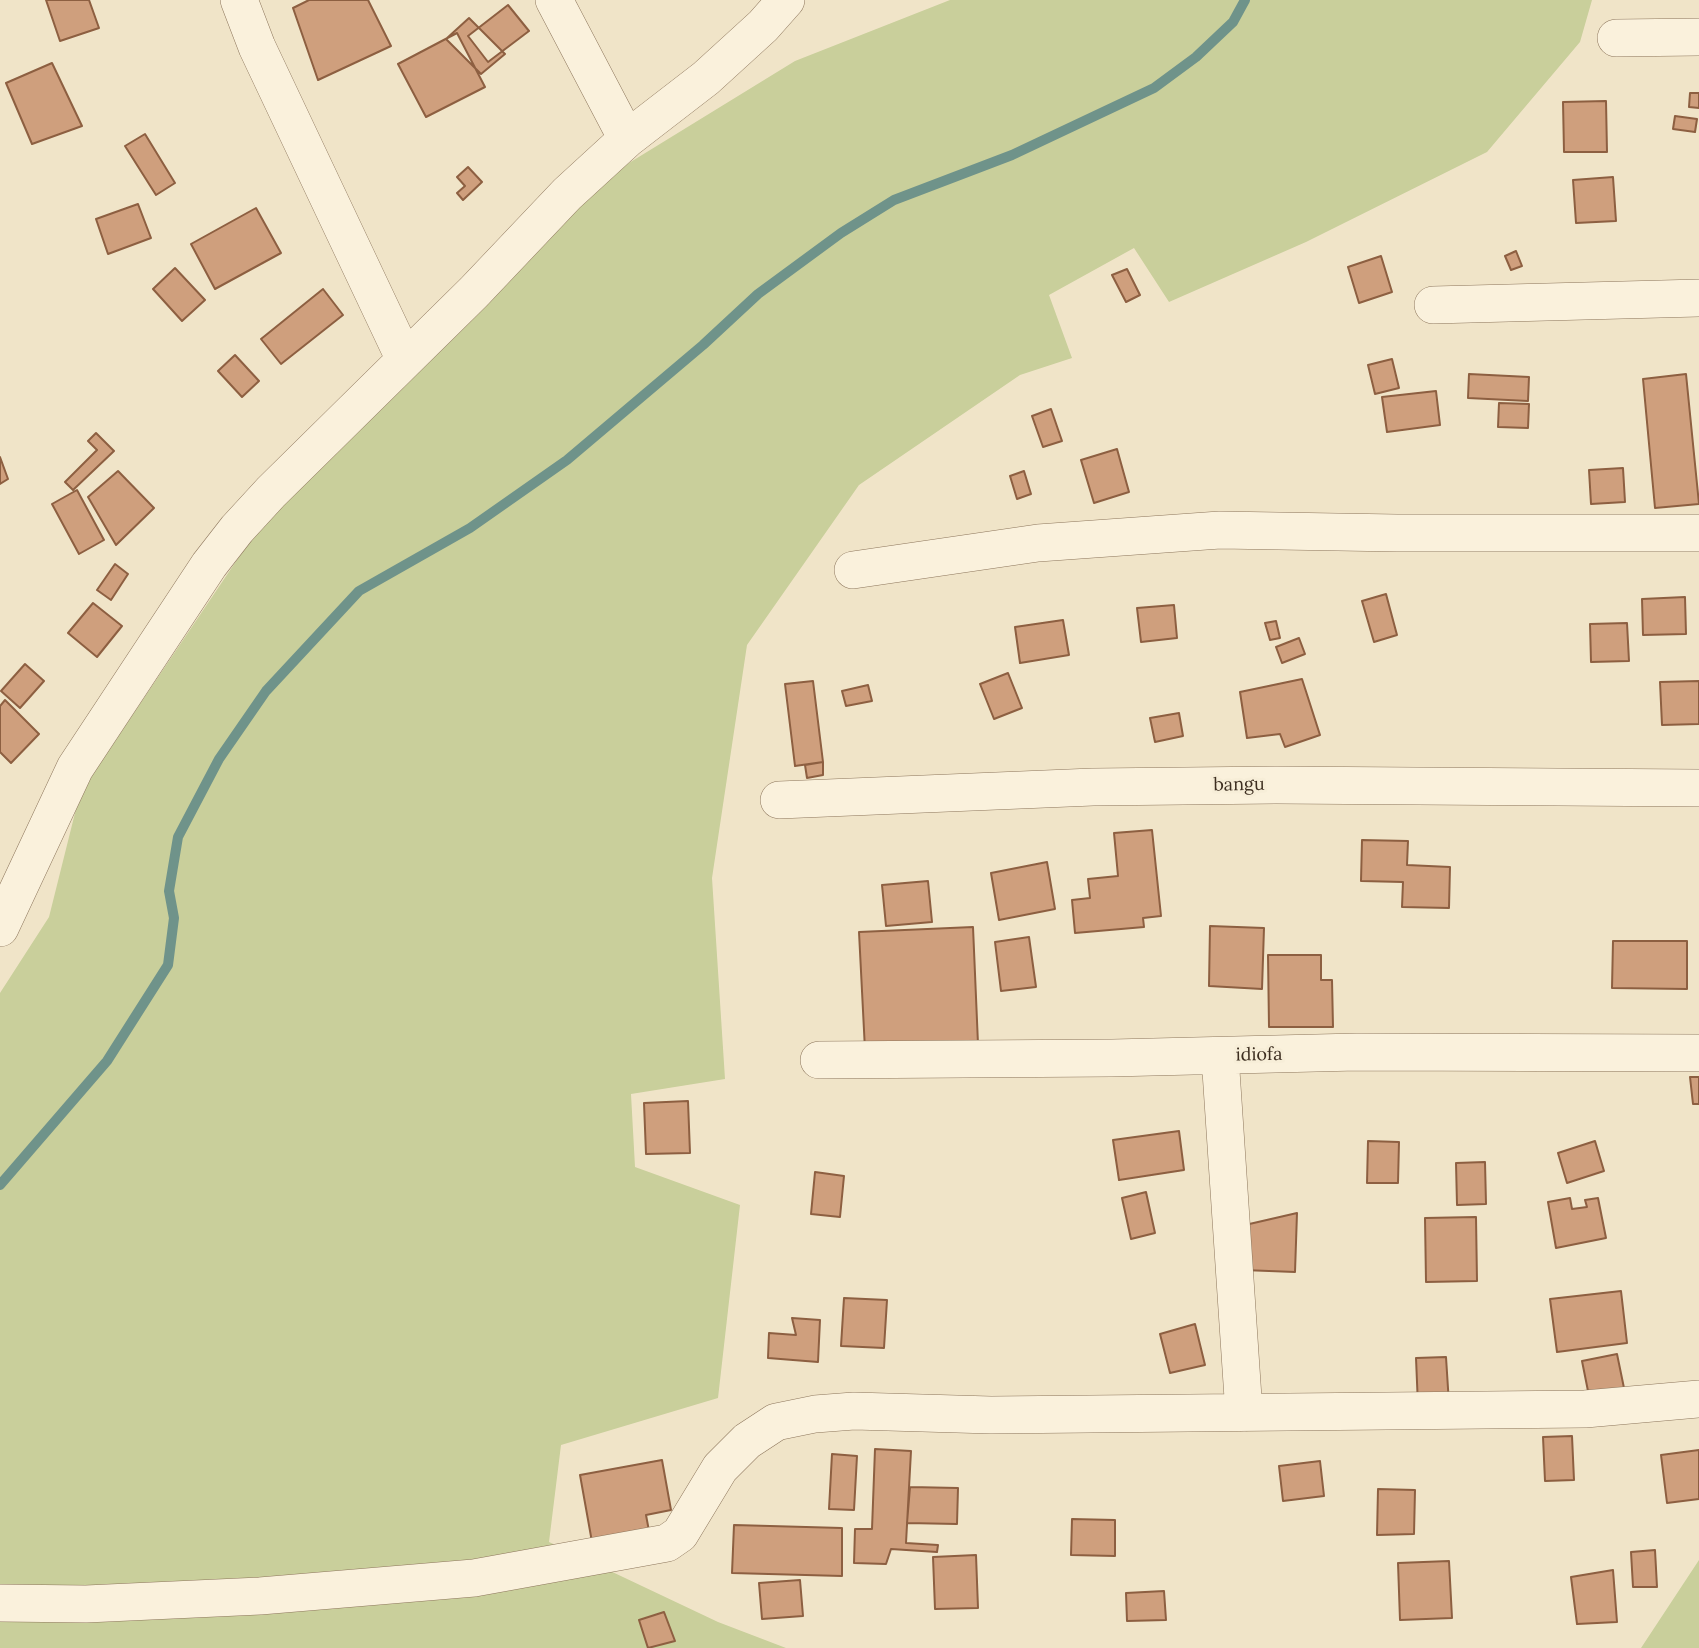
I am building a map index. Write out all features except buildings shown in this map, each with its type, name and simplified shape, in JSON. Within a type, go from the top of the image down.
[{"type":"street","points":[[239,0],[257,47],[405,360]]},
{"type":"street","points":[[554,0],[627,139]]},
{"type":"street","points":[[0,928],[75,768],[209,565],[253,511],[567,194],[627,139],[706,78],[763,26],[786,0]]},
{"type":"street","points":[[1616,38],[1699,37]]},
{"type":"street","points":[[1433,305],[1699,298]]},
{"type":"street","points":[[853,570],[1038,543],[1220,530],[1699,533]]},
{"type":"street","name":"bangu","points":[[779,800],[1093,788],[1276,785],[1699,788]]},
{"type":"street","name":"idiofa","points":[[819,1060],[1357,1052],[1699,1053]]},
{"type":"street","points":[[1220,1056],[1244,1413]]},
{"type":"street","points":[[0,1603],[86,1604],[247,1596],[461,1579],[667,1543],[680,1534],[720,1468],[747,1441],[776,1422],[814,1414],[854,1411],[991,1415],[1585,1409],[1699,1399]]},
{"type":"green space","points":[[950,0],[1592,0],[1580,42],[1487,152],[1306,242],[1169,302],[1134,248],[1049,295],[1072,358],[1020,375],[859,485],[747,645],[712,878],[725,1079],[631,1094],[635,1167],[740,1205],[718,1398],[561,1445],[549,1542],[718,1622],[786,1648],[0,1648],[0,993],[49,917],[80,793],[280,496],[585,190],[795,61]]},
{"type":"green space","points":[[1699,1560],[1699,1648],[1641,1648]]},
{"type":"waterway","points":[[0,1185],[107,1061],[168,965],[174,918],[169,891],[178,837],[219,759],[266,691],[359,591],[470,528],[567,460],[703,345],[758,294],[841,233],[894,200],[1012,155],[1154,88],[1196,57],[1233,22],[1245,0]]}]
